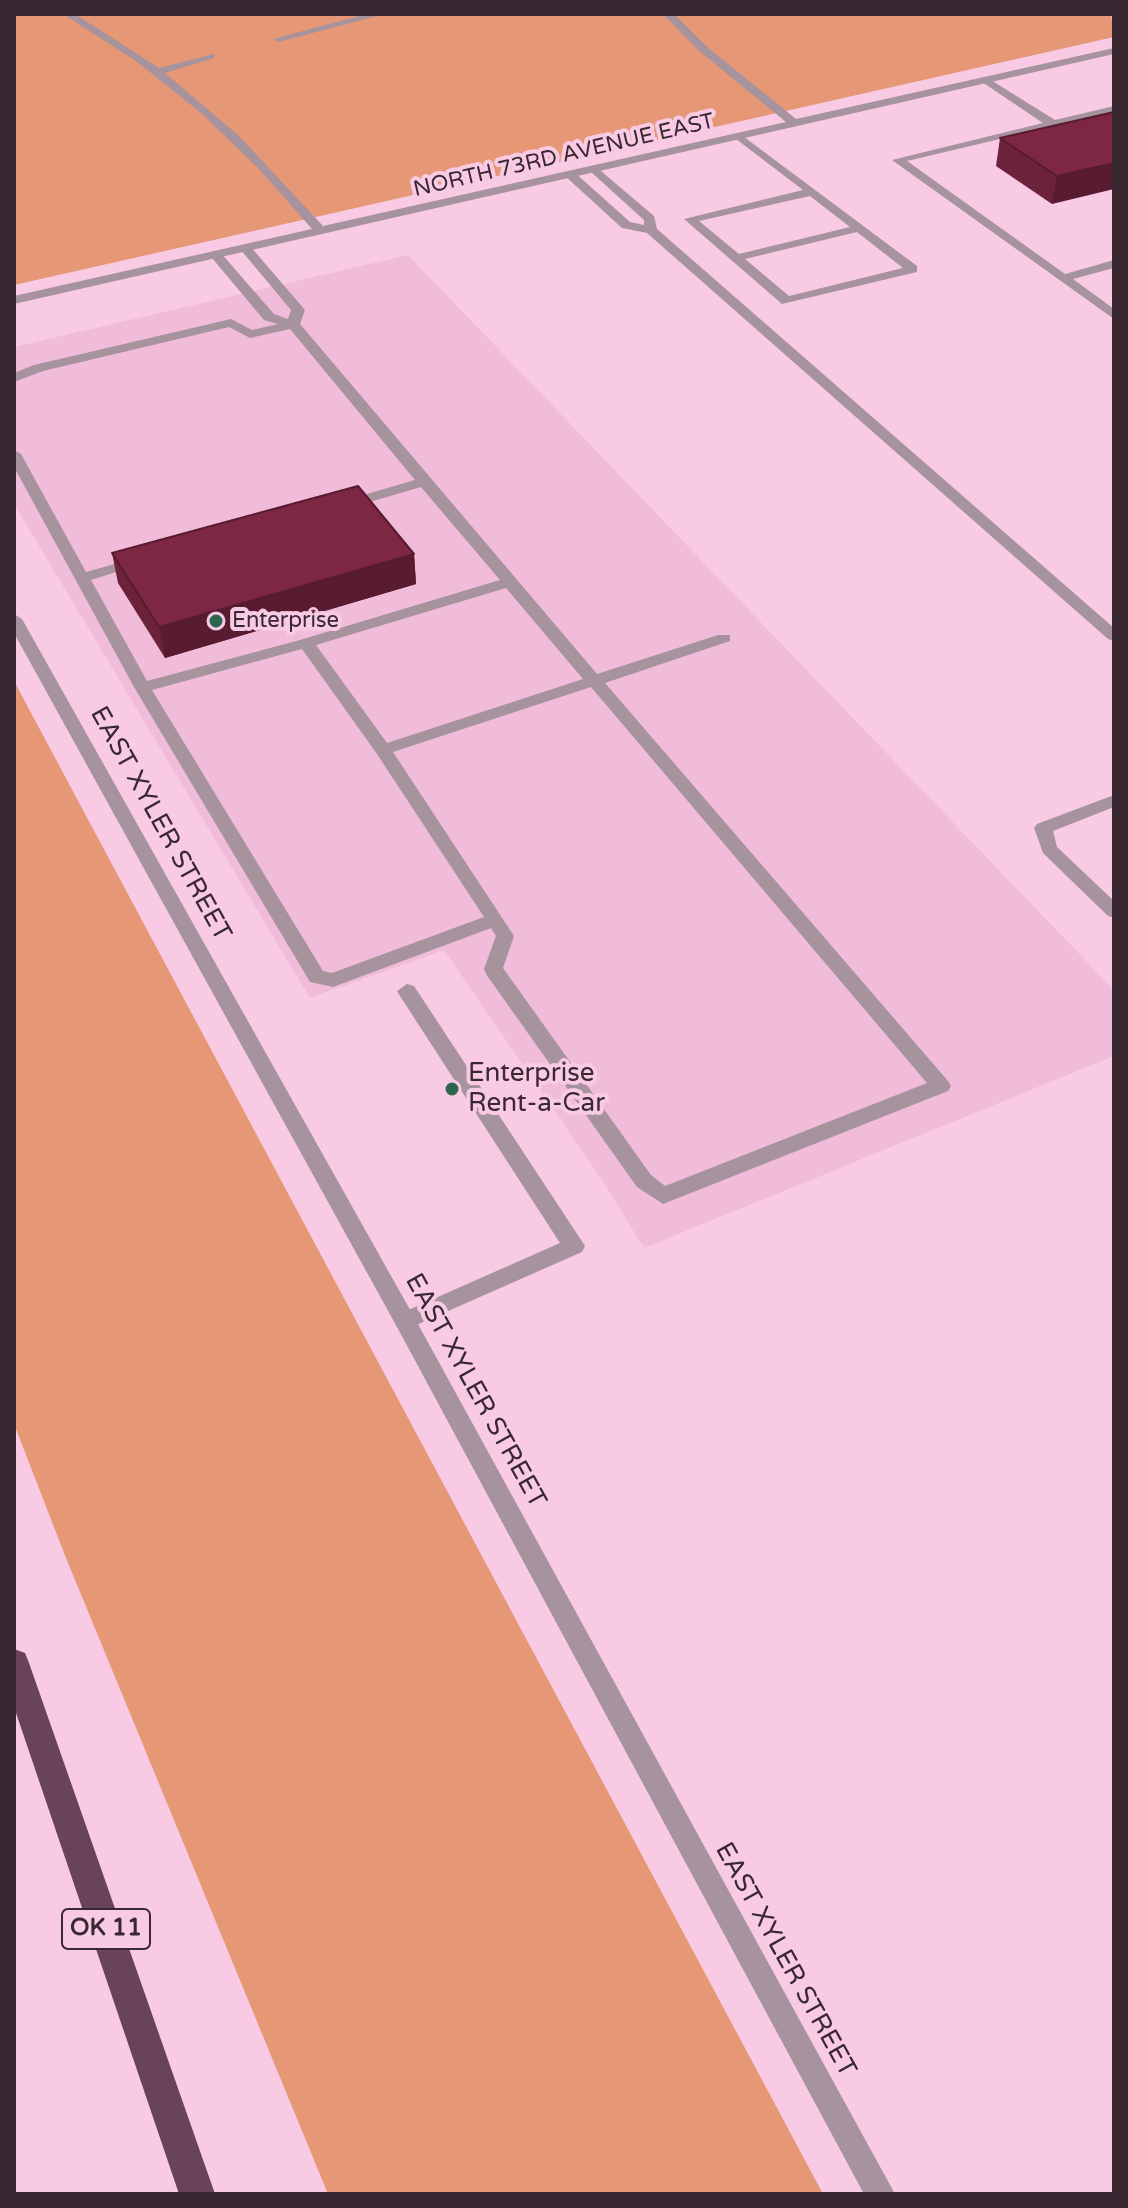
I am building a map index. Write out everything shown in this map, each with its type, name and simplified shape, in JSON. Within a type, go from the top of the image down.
[{"type":"highway","name":"OK 11","points":[[14,1663],[197,2194]]},
{"type":"street","points":[[68,14],[159,71],[220,121],[320,231]]},
{"type":"street","points":[[278,39],[380,14]]},
{"type":"street","points":[[668,14],[702,48],[795,124]]},
{"type":"street","name":"NORTH 73RD AVENUE EAST","points":[[18,299],[1114,51]]},
{"type":"street","points":[[159,71],[210,56]]},
{"type":"street","points":[[986,80],[1053,124]]},
{"type":"street","points":[[1114,109],[898,160],[1114,315]]},
{"type":"street","points":[[740,137],[913,269],[787,301],[690,219],[812,192]]},
{"type":"street","points":[[595,170],[650,219],[651,230]]},
{"type":"street","points":[[570,175],[626,225],[651,230],[1114,636]]},
{"type":"street","points":[[736,258],[859,228]]},
{"type":"street","points":[[246,249],[298,310],[293,324]]},
{"type":"street","points":[[216,255],[269,317],[293,324],[424,482],[941,1086],[663,1196],[644,1181],[493,969],[505,936],[383,750],[306,643]]},
{"type":"street","points":[[1063,278],[1114,264]]},
{"type":"street","points":[[14,378],[39,368],[231,323],[250,334],[293,324]]},
{"type":"street","points":[[14,454],[142,687],[317,977],[333,980],[495,920]]},
{"type":"street","points":[[335,507],[424,482]]},
{"type":"street","points":[[82,578],[156,557]]},
{"type":"street","points":[[142,687],[306,643],[510,582]]},
{"type":"street","name":"EAST XYLER STREET","points":[[14,619],[405,1321],[880,2194]]},
{"type":"street","points":[[383,750],[724,638]]},
{"type":"street","points":[[1114,801],[1043,828],[1049,849],[1114,912]]},
{"type":"street","points":[[405,1321],[574,1246],[407,991]]},
{"type":"shaded area","points":[[14,14],[1111,14],[1114,37],[14,285]]},
{"type":"shaded area","points":[[408,255],[1114,990],[1114,1056],[644,1248],[602,1180],[444,950],[310,998],[14,504],[14,347]]},
{"type":"shaded area","points":[[14,681],[823,2194],[328,2194],[66,1558],[14,1424]]},
{"type":"building","points":[[1114,112],[1114,163],[1057,176],[1000,138]]},
{"type":"building","points":[[358,486],[414,554],[159,627],[112,553]]},
{"type":"place","name":"Enterprise","points":[[216,621]]},
{"type":"place","name":"Enterprise Rent-a-Car","points":[[452,1089]]}]
